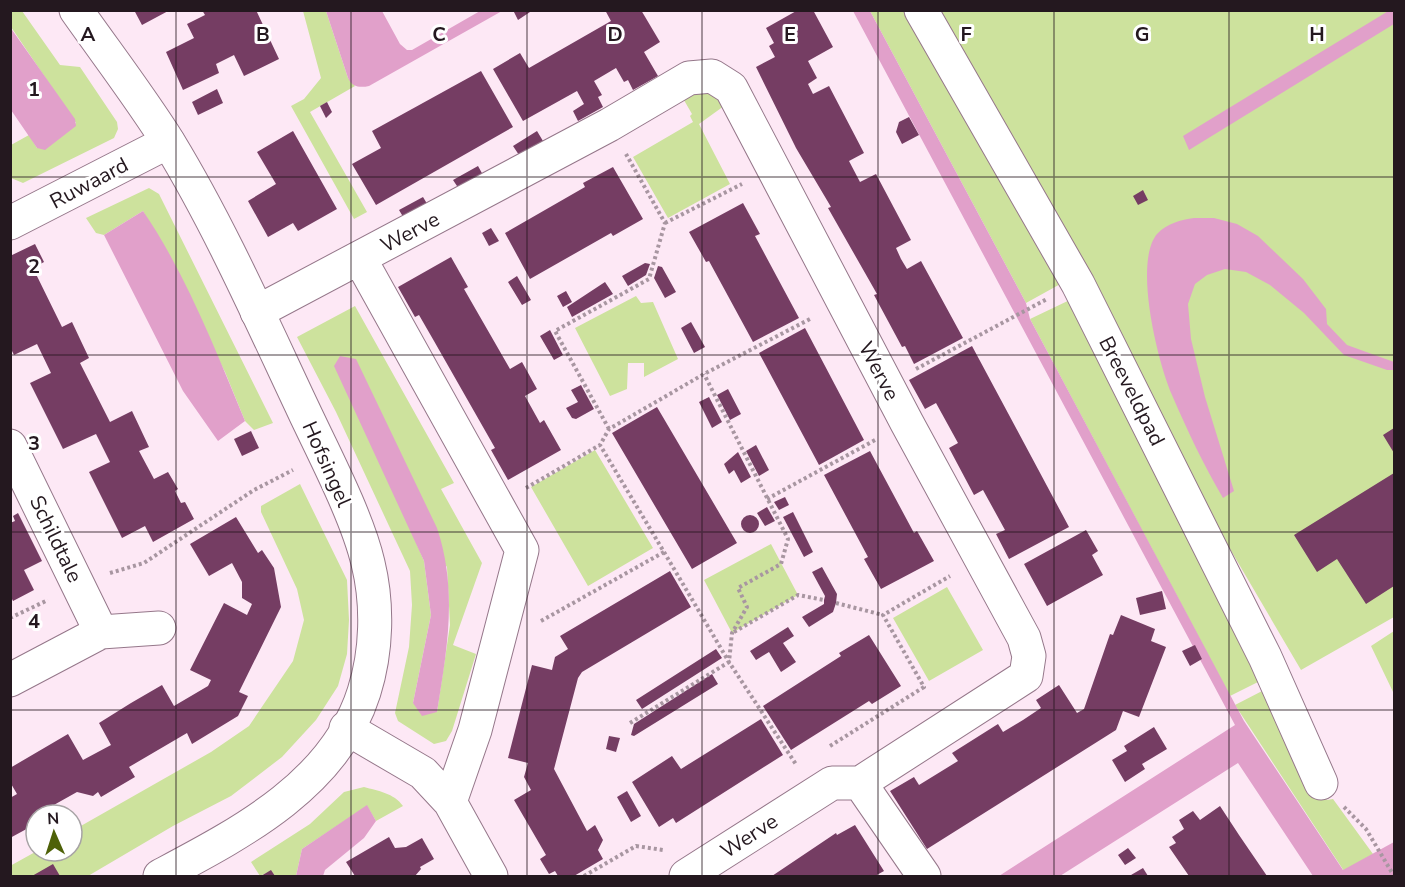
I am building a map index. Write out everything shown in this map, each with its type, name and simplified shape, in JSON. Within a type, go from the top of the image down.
[{"type":"street","name":"Hofsingel","points":[[76,10],[168,142],[257,312],[324,455],[368,561],[374,598],[371,662],[363,694],[331,753],[278,805],[229,839],[160,876]]},
{"type":"street","name":"Breeveldpad","points":[[921,10],[1078,284],[1265,657],[1321,783]]},
{"type":"street","name":"Werve","points":[[257,312],[609,125],[689,78],[712,76],[731,88],[907,423],[1024,638],[1029,656],[1026,676],[860,783],[832,783],[686,876]]},
{"type":"street","name":"Ruwaard","points":[[10,223],[168,142]]},
{"type":"street","name":"Werve","points":[[360,259],[522,550],[475,730],[450,802]]},
{"type":"street","name":"Schildtale","points":[[10,446],[101,632]]},
{"type":"street","points":[[10,680],[101,632],[159,628]]},
{"type":"street","points":[[346,728],[423,772],[450,802],[492,876]]},
{"type":"street","points":[[860,783],[924,876]]},
{"type":"path","points":[[609,125],[665,223],[649,279],[555,331],[609,429]]},
{"type":"path","points":[[665,223],[772,169]]},
{"type":"path","points":[[497,505],[600,445],[609,429],[704,374],[843,301]]},
{"type":"path","points":[[887,385],[1037,304]]},
{"type":"path","points":[[704,374],[788,539],[781,564],[738,588],[747,608],[732,633],[729,662]]},
{"type":"path","points":[[767,499],[907,423]]},
{"type":"path","points":[[600,445],[729,662],[797,766]]},
{"type":"path","points":[[10,618],[123,567],[144,563],[254,489],[324,455]]},
{"type":"path","points":[[496,647],[664,552]]},
{"type":"path","points":[[836,603],[883,615],[981,557]]},
{"type":"path","points":[[732,633],[798,595],[825,600]]},
{"type":"path","points":[[826,748],[924,687],[883,615]]},
{"type":"path","points":[[630,723],[729,662]]},
{"type":"path","points":[[787,772],[807,760]]},
{"type":"path","points":[[1366,829],[1394,876]]},
{"type":"path","points":[[584,876],[636,846],[663,850],[673,844]]},
{"type":"green space","points":[[10,11],[22,11],[60,65],[80,67],[117,122],[118,129],[114,138],[23,183],[11,178],[11,145],[29,135],[37,148],[76,123],[11,27]]},
{"type":"green space","points":[[303,11],[326,11],[348,78],[355,86],[310,112],[367,212],[354,219],[291,106],[304,99],[321,78]]},
{"type":"green space","points":[[870,11],[929,11],[1064,282],[1026,303]]},
{"type":"green space","points":[[930,11],[1394,11],[1394,617],[1301,670],[1223,537]]},
{"type":"green space","points":[[705,91],[719,99],[724,106],[699,124],[730,184],[668,218],[633,157],[693,122],[690,116],[692,114],[681,95]]},
{"type":"green space","points":[[149,188],[159,194],[273,423],[254,430],[245,421],[225,372],[143,211],[104,235],[96,233],[86,218]]},
{"type":"green space","points":[[636,296],[641,303],[653,302],[678,359],[644,377],[644,363],[628,363],[627,389],[610,396],[575,328]]},
{"type":"green space","points":[[1076,297],[1262,680],[1230,696],[1030,319]]},
{"type":"green space","points":[[355,306],[454,483],[441,489],[482,563],[453,645],[476,654],[452,731],[446,741],[434,744],[398,721],[395,713],[409,647],[412,605],[410,571],[336,412],[297,337]],"holes":[[[394,491],[447,567],[450,625],[437,712],[413,703],[431,615],[424,561]]]},
{"type":"green space","points":[[595,450],[653,548],[588,586],[531,487]]},
{"type":"green space","points":[[300,484],[347,580],[349,620],[347,654],[338,686],[316,720],[282,757],[231,796],[173,826],[88,876],[11,876],[10,866],[24,858],[24,863],[84,863],[84,824],[211,752],[249,726],[293,661],[304,620],[297,589],[261,512],[261,506]]},
{"type":"green space","points":[[771,544],[798,595],[732,633],[704,580]]},
{"type":"green space","points":[[947,587],[983,650],[929,681],[893,618]]},
{"type":"green space","points":[[1394,631],[1394,694],[1371,646]]},
{"type":"green space","points":[[1266,689],[1298,759],[1327,800],[1333,799],[1373,854],[1344,871],[1235,705]]},
{"type":"green space","points":[[364,787],[390,795],[403,806],[376,821],[367,806],[302,849],[296,876],[275,876],[271,871],[260,876],[251,862],[310,824],[344,792]]},
{"type":"shaded area","points":[[1390,10],[1394,11],[1394,24],[1189,150],[1183,136]]},
{"type":"shaded area","points":[[326,11],[382,11],[400,44],[407,50],[412,50],[480,11],[502,11],[369,86],[362,87],[354,85],[348,78]]},
{"type":"shaded area","points":[[853,11],[870,11],[1026,303],[1030,319],[1244,721],[1343,870],[1394,842],[1394,876],[1313,876],[1238,763],[1060,876],[999,876],[1235,725]]},
{"type":"shaded area","points":[[10,27],[75,119],[76,126],[45,150],[37,148],[11,110]]},
{"type":"shaded area","points":[[143,211],[186,286],[245,421],[218,441],[183,391],[104,235]]},
{"type":"shaded area","points":[[1214,218],[1237,224],[1258,236],[1303,279],[1326,309],[1327,324],[1347,345],[1394,362],[1394,370],[1387,370],[1344,355],[1304,313],[1270,285],[1246,272],[1225,269],[1207,275],[1195,284],[1188,304],[1191,339],[1205,397],[1234,491],[1223,498],[1196,448],[1166,380],[1150,313],[1147,267],[1150,248],[1161,230],[1179,221]]},
{"type":"shaded area","points":[[340,356],[356,359],[437,528],[443,551],[449,597],[447,643],[437,712],[422,716],[413,703],[431,615],[424,561],[334,366]]},
{"type":"shaded area","points":[[367,805],[376,821],[364,838],[325,870],[323,876],[296,876],[302,849]]},
{"type":"building","points":[[134,10],[170,10],[142,25]]},
{"type":"building","points":[[202,10],[256,10],[279,59],[244,76],[234,55],[216,64],[219,73],[183,90],[166,52],[194,38],[187,24],[205,15]]},
{"type":"building","points":[[513,10],[533,10],[518,20]]},
{"type":"building","points":[[605,10],[641,10],[660,42],[644,52],[658,76],[633,90],[628,80],[624,82],[616,68],[594,81],[602,95],[598,97],[603,107],[578,121],[573,111],[584,104],[577,91],[523,121],[493,69],[520,53],[529,68],[611,21]]},
{"type":"building","points":[[798,10],[813,10],[833,47],[808,61],[817,78],[808,84],[813,94],[829,86],[864,153],[849,161],[860,182],[876,174],[911,240],[896,248],[901,259],[907,269],[921,261],[963,338],[914,364],[905,346],[902,347],[874,295],[877,294],[828,208],[831,207],[796,148],[756,67],[775,57],[769,46],[774,43],[766,28]]},
{"type":"building","points":[[481,71],[513,127],[376,205],[352,164],[381,148],[372,131]]},
{"type":"building","points":[[217,89],[223,103],[198,115],[192,102]]},
{"type":"building","points":[[327,102],[332,112],[326,118],[320,106]]},
{"type":"building","points":[[909,117],[919,135],[902,144],[896,132],[899,122]]},
{"type":"building","points":[[293,131],[337,209],[298,231],[293,223],[268,237],[248,201],[276,184],[257,152]]},
{"type":"building","points":[[537,131],[543,141],[519,155],[513,146]]},
{"type":"building","points":[[478,166],[483,175],[459,189],[453,180]]},
{"type":"building","points":[[613,167],[643,219],[613,236],[611,233],[530,279],[505,233],[585,187],[583,183]]},
{"type":"building","points":[[1143,190],[1148,200],[1138,205],[1133,196]]},
{"type":"building","points":[[423,197],[429,207],[405,220],[399,210]]},
{"type":"building","points":[[743,203],[760,234],[755,236],[799,318],[753,342],[709,261],[706,262],[689,232]]},
{"type":"building","points":[[491,228],[499,241],[489,246],[482,233]]},
{"type":"building","points":[[35,244],[44,262],[33,268],[62,327],[72,322],[89,358],[80,363],[110,422],[132,411],[149,447],[139,451],[154,479],[168,472],[178,489],[175,491],[181,503],[185,502],[194,519],[153,542],[145,526],[122,538],[89,472],[110,462],[96,434],[63,449],[30,383],[51,373],[37,344],[14,355],[10,347],[10,256]]},
{"type":"building","points":[[451,257],[468,287],[464,289],[510,369],[522,362],[537,389],[525,396],[540,423],[544,420],[561,450],[508,480],[491,450],[495,448],[419,315],[415,317],[398,287]]},
{"type":"building","points":[[645,263],[650,264],[646,275],[628,286],[622,276]]},
{"type":"building","points":[[658,266],[662,267],[676,292],[665,298],[654,278]]},
{"type":"building","points":[[517,276],[531,300],[522,305],[508,282]]},
{"type":"building","points":[[605,282],[613,294],[572,317],[567,307]]},
{"type":"building","points":[[566,291],[572,302],[563,307],[557,296]]},
{"type":"building","points":[[691,322],[705,347],[694,353],[681,328]]},
{"type":"building","points":[[805,328],[864,440],[819,465],[759,353]]},
{"type":"building","points":[[550,330],[563,355],[554,360],[540,336]]},
{"type":"building","points":[[972,346],[1069,527],[1009,559],[996,534],[1005,530],[983,490],[974,495],[949,448],[958,443],[936,403],[925,409],[909,380]]},
{"type":"building","points":[[581,385],[594,409],[576,419],[572,418],[566,408],[578,402],[571,390]]},
{"type":"building","points":[[728,389],[741,414],[730,420],[717,395]]},
{"type":"building","points":[[709,397],[722,422],[712,428],[699,402]]},
{"type":"building","points":[[657,407],[737,543],[692,569],[612,433]]},
{"type":"building","points":[[1394,428],[1394,453],[1383,435]]},
{"type":"building","points":[[251,431],[259,448],[242,456],[234,439]]},
{"type":"building","points":[[756,445],[769,470],[759,476],[746,451]]},
{"type":"building","points":[[870,451],[914,533],[917,531],[934,561],[881,589],[864,559],[868,557],[824,475]]},
{"type":"building","points":[[738,452],[751,477],[741,483],[734,470],[729,474],[724,464]]},
{"type":"building","points":[[1394,473],[1394,586],[1366,604],[1337,559],[1317,572],[1294,535]]},
{"type":"building","points":[[785,497],[789,505],[779,510],[774,502]]},
{"type":"building","points":[[767,507],[775,521],[765,526],[757,513]]},
{"type":"building","points":[[793,512],[813,552],[804,557],[783,517]]},
{"type":"building","points":[[18,513],[42,561],[24,570],[34,590],[13,601],[10,595],[10,523],[15,521],[13,516]]},
{"type":"building","points":[[750,515],[756,518],[759,524],[756,530],[750,533],[744,530],[741,524],[744,518]]},
{"type":"building","points":[[236,517],[258,553],[262,550],[274,568],[281,607],[239,692],[248,696],[238,716],[192,744],[187,733],[129,767],[135,777],[101,797],[98,792],[93,796],[77,792],[57,803],[24,803],[24,830],[10,838],[10,798],[17,794],[10,782],[10,768],[68,734],[83,760],[111,745],[99,723],[131,703],[162,685],[174,706],[208,686],[211,680],[190,670],[224,603],[247,615],[252,604],[242,598],[242,582],[232,563],[209,576],[190,544]]},
{"type":"building","points":[[1086,530],[1098,551],[1092,555],[1103,575],[1047,606],[1024,564]]},
{"type":"building","points":[[822,567],[837,594],[836,603],[833,612],[809,627],[802,617],[824,604],[825,596],[812,572]]},
{"type":"building","points":[[670,571],[691,607],[582,672],[578,678],[554,769],[587,831],[595,825],[603,840],[598,850],[603,859],[574,876],[558,876],[555,871],[549,874],[540,859],[546,855],[514,800],[531,790],[524,777],[528,763],[508,758],[532,665],[552,670],[555,657],[568,649],[560,636]]},
{"type":"building","points":[[1162,591],[1166,609],[1140,615],[1136,598]]},
{"type":"building","points":[[1121,615],[1155,629],[1151,641],[1166,647],[1139,717],[1123,711],[1116,730],[927,849],[890,791],[914,777],[919,785],[958,761],[952,753],[998,724],[1003,732],[1023,720],[1041,708],[1036,700],[1059,685],[1077,713],[1084,709],[1110,634],[1113,635]]},
{"type":"building","points":[[788,627],[794,636],[783,643],[796,662],[781,672],[769,652],[756,660],[750,651]]},
{"type":"building","points":[[869,635],[901,686],[872,704],[869,701],[791,750],[763,706],[841,656],[839,653]]},
{"type":"building","points":[[1195,645],[1202,659],[1190,666],[1182,651]]},
{"type":"building","points":[[716,649],[722,658],[642,709],[636,700]]},
{"type":"building","points":[[712,674],[718,684],[634,736],[631,735],[634,724]]},
{"type":"building","points":[[761,719],[783,755],[676,823],[673,818],[659,827],[632,782],[672,756],[681,769]]},
{"type":"building","points":[[1154,727],[1167,749],[1142,764],[1145,769],[1125,782],[1112,760],[1127,751],[1124,746]]},
{"type":"building","points":[[609,736],[620,738],[616,752],[606,749]]},
{"type":"building","points":[[627,791],[641,816],[631,822],[617,797]]},
{"type":"building","points":[[1220,806],[1267,876],[1189,876],[1169,847],[1176,843],[1172,837],[1184,829],[1179,820],[1193,811],[1200,820]]},
{"type":"building","points":[[855,825],[884,871],[875,876],[772,876],[836,833],[837,835]]},
{"type":"building","points":[[389,837],[395,848],[406,847],[422,838],[434,859],[420,867],[421,869],[415,876],[355,876],[346,862]]},
{"type":"building","points":[[1128,848],[1136,858],[1125,865],[1118,855]]},
{"type":"building","points":[[53,864],[60,876],[32,876]]},
{"type":"building","points":[[1143,868],[1148,876],[1131,875]]},
{"type":"building","points":[[271,870],[275,876],[261,876]]}]
